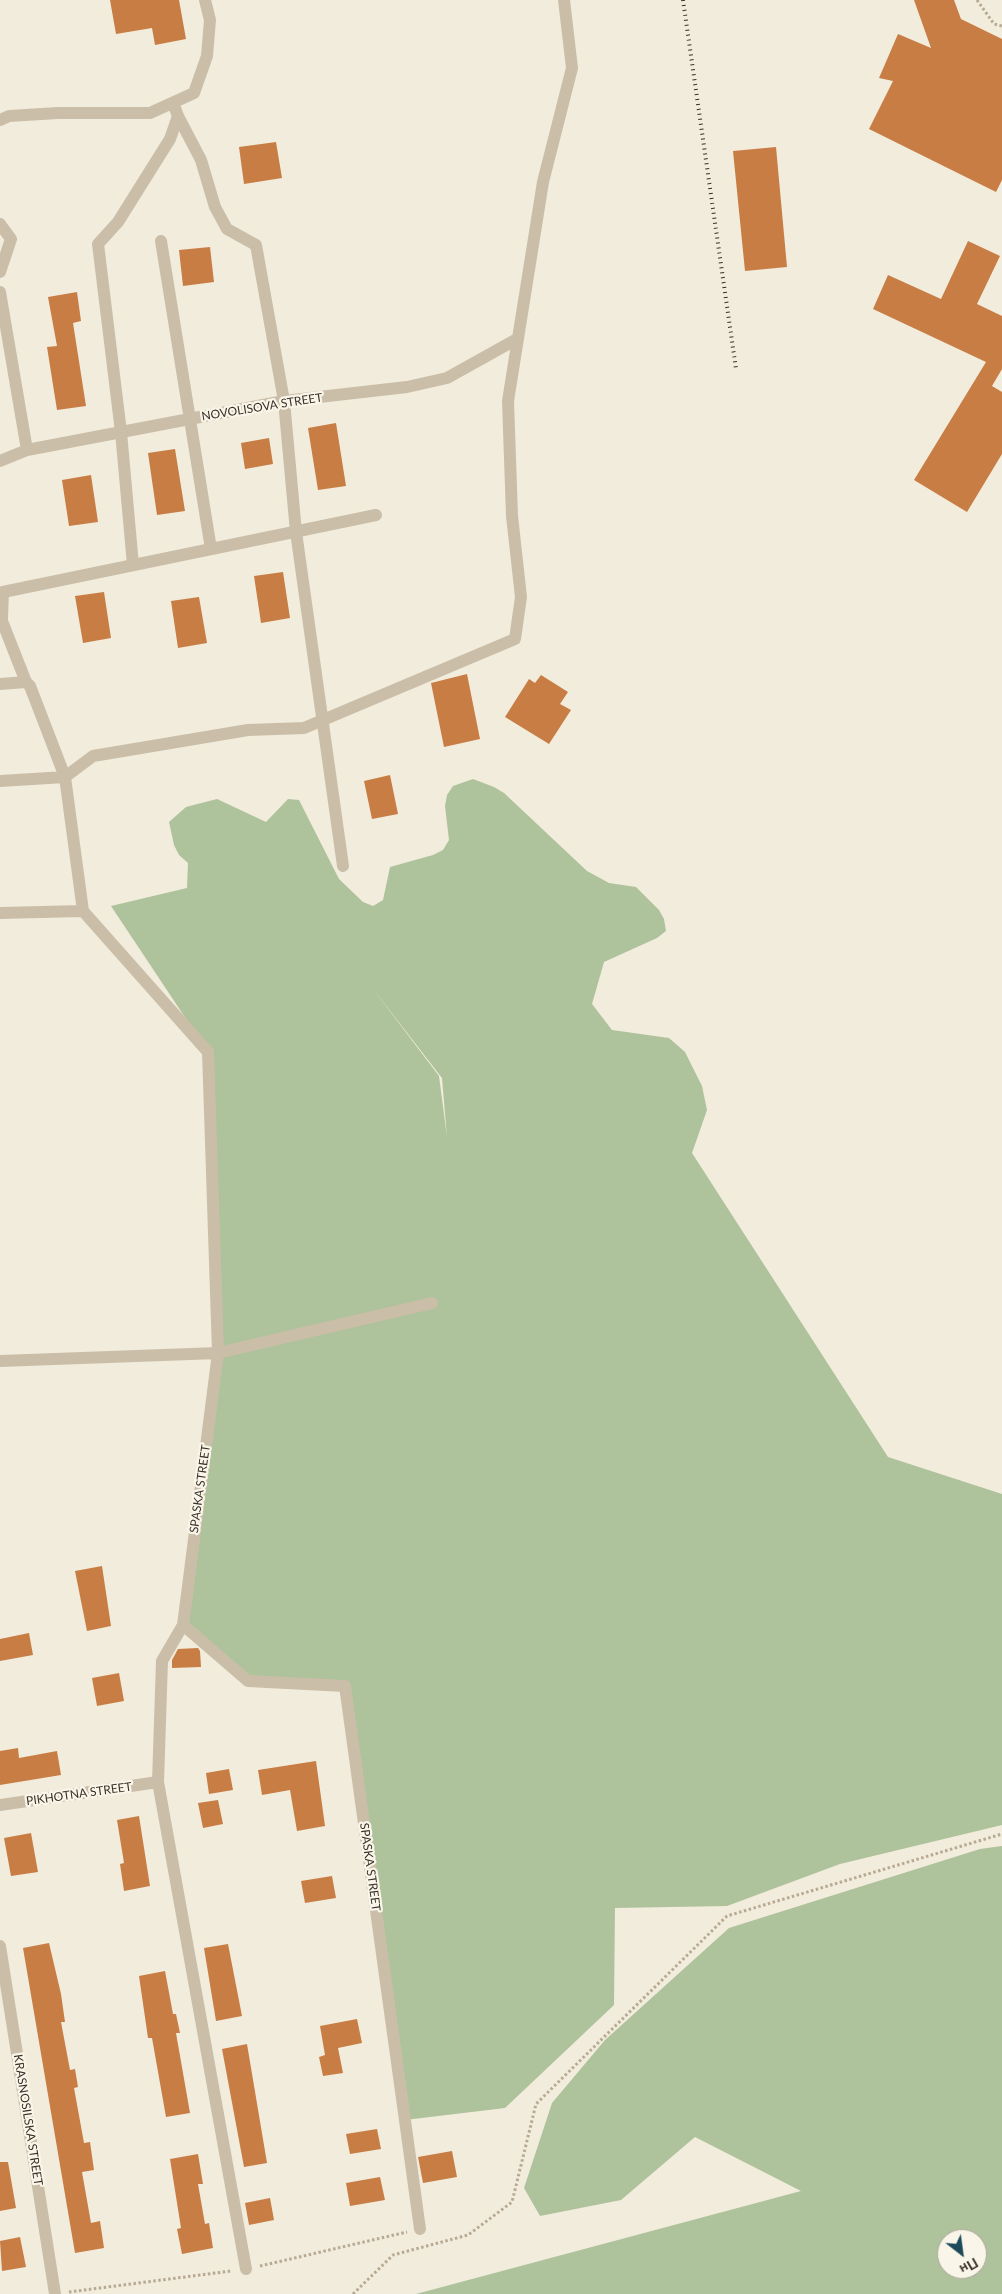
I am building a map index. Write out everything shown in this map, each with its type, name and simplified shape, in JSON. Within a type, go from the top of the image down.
[{"type":"street","points":[[0,120],[9,116],[58,113],[150,112],[194,93],[207,56],[210,20],[205,0]]},
{"type":"street","points":[[0,781],[65,777],[93,756],[248,730],[304,728],[515,639],[521,597],[512,516],[508,400],[542,182],[572,68],[564,0]]},
{"type":"street","points":[[172,103],[201,160],[215,207],[227,229],[256,245],[284,401],[296,532],[343,866]]},
{"type":"street","points":[[133,566],[121,432],[98,244],[118,222],[170,139],[178,116]]},
{"type":"street","points":[[0,224],[11,239],[0,272]]},
{"type":"street","points":[[161,241],[211,549]]},
{"type":"street","points":[[0,292],[27,450]]},
{"type":"street","name":"NOVOLISOVA STREET","points":[[0,461],[27,450],[284,401],[407,387],[447,378],[518,339]]},
{"type":"street","points":[[0,913],[83,911],[65,777],[1,617],[3,592],[376,515]]},
{"type":"street","points":[[0,684],[26,682]]},
{"type":"street","name":"SPASKA STREET","points":[[83,911],[208,1052],[218,1353],[183,1625],[162,1661],[158,1782],[246,2269]]},
{"type":"street","points":[[0,1362],[218,1353],[432,1303]]},
{"type":"street","name":"SPASKA STREET","points":[[183,1625],[248,1681],[344,1686],[420,2229]]},
{"type":"street","name":"PIKHOTNA STREET","points":[[0,1805],[158,1782]]},
{"type":"street","name":"KRASNOSILSKA STREET","points":[[0,1946],[55,2294]]},
{"type":"path","points":[[976,0],[994,24],[1002,26]]},
{"type":"path","points":[[353,2294],[394,2255],[468,2235],[512,2202],[536,2104],[727,1916],[1002,1834]]},
{"type":"green space","points":[[473,779],[504,793],[587,871],[609,883],[636,887],[659,910],[664,919],[666,931],[657,938],[604,962],[592,1004],[612,1030],[669,1038],[685,1052],[702,1086],[707,1110],[692,1153],[888,1457],[1002,1494],[1002,1825],[840,1864],[727,1906],[615,1908],[614,2005],[505,2108],[405,2120],[345,1686],[248,1681],[183,1625],[218,1353],[208,1052],[111,906],[187,888],[188,863],[179,855],[174,845],[169,822],[186,807],[217,799],[266,822],[288,799],[299,800],[339,879],[363,902],[373,906],[383,900],[390,867],[433,855],[443,850],[449,840],[445,806],[447,795],[453,786]],"holes":[[[370,985],[442,1078],[447,1137],[439,1076]]]},
{"type":"green space","points":[[1002,1846],[1002,2294],[416,2294],[801,2191],[695,2137],[621,2200],[540,2216],[524,2188],[552,2103],[605,2040],[729,1928],[980,1849]]},
{"type":"building","points":[[110,0],[179,0],[186,39],[155,45],[152,28],[116,34]]},
{"type":"building","points":[[914,0],[954,0],[961,19],[1002,39],[1002,180],[996,192],[869,129],[893,81],[879,78],[898,34],[931,48]]},
{"type":"building","points":[[276,142],[282,178],[244,184],[239,147]]},
{"type":"building","points":[[776,147],[787,267],[745,271],[733,151]]},
{"type":"building","points":[[968,241],[1000,256],[977,304],[1002,316],[1002,369],[992,386],[1002,392],[1002,454],[967,512],[914,480],[986,362],[873,309],[888,275],[941,299]]},
{"type":"building","points":[[210,247],[214,282],[183,286],[179,250]]},
{"type":"building","points":[[77,292],[81,321],[73,323],[86,406],[57,410],[47,347],[57,346],[48,297]]},
{"type":"building","points":[[336,423],[346,486],[318,490],[308,428]]},
{"type":"building","points":[[269,438],[273,464],[245,469],[241,443]]},
{"type":"building","points":[[175,449],[185,511],[157,515],[148,453]]},
{"type":"building","points":[[91,475],[98,522],[69,526],[62,480]]},
{"type":"building","points":[[283,572],[290,618],[261,623],[254,576]]},
{"type":"building","points":[[104,592],[111,638],[83,643],[75,596]]},
{"type":"building","points":[[199,597],[207,643],[178,648],[171,601]]},
{"type":"building","points":[[467,674],[480,739],[444,747],[431,683]]},
{"type":"building","points":[[541,675],[568,692],[560,704],[571,710],[549,744],[505,717],[529,679],[535,683]]},
{"type":"building","points":[[390,775],[398,814],[372,819],[364,781]]},
{"type":"building","points":[[102,1566],[111,1626],[87,1631],[75,1571]]},
{"type":"building","points":[[29,1633],[33,1655],[0,1661],[0,1639]]},
{"type":"building","points":[[198,1648],[200,1651],[201,1667],[172,1668],[172,1660],[178,1649]]},
{"type":"building","points":[[119,1673],[124,1701],[97,1706],[92,1678]]},
{"type":"building","points":[[18,1748],[19,1758],[57,1751],[61,1775],[0,1785],[0,1751]]},
{"type":"building","points":[[316,1761],[325,1826],[297,1831],[290,1790],[262,1795],[258,1770]]},
{"type":"building","points":[[229,1769],[233,1790],[209,1794],[206,1773]]},
{"type":"building","points":[[218,1800],[223,1824],[203,1828],[198,1803]]},
{"type":"building","points":[[139,1816],[150,1886],[124,1891],[120,1864],[124,1863],[117,1820]]},
{"type":"building","points":[[31,1833],[38,1872],[11,1876],[4,1838]]},
{"type":"building","points":[[332,1876],[336,1898],[305,1903],[301,1881]]},
{"type":"building","points":[[49,1943],[61,1994],[65,2022],[61,2022],[70,2070],[75,2069],[78,2087],[74,2088],[84,2143],[90,2142],[94,2170],[82,2172],[91,2223],[100,2221],[104,2248],[75,2253],[23,1948]]},
{"type":"building","points":[[228,1944],[242,2016],[216,2021],[204,1948]]},
{"type":"building","points":[[165,1971],[173,2014],[176,2014],[180,2033],[176,2033],[190,2113],[166,2117],[152,2038],[148,2038],[139,1976]]},
{"type":"building","points":[[357,2019],[362,2043],[338,2048],[343,2073],[323,2076],[319,2057],[325,2055],[320,2026]]},
{"type":"building","points":[[247,2044],[267,2163],[244,2167],[222,2049]]},
{"type":"building","points":[[377,2129],[381,2149],[350,2154],[346,2134]]},
{"type":"building","points":[[452,2151],[457,2177],[423,2183],[418,2157]]},
{"type":"building","points":[[198,2154],[203,2184],[198,2184],[205,2224],[209,2223],[213,2248],[182,2254],[177,2229],[181,2228],[170,2159]]},
{"type":"building","points":[[0,2162],[8,2162],[16,2208],[0,2211]]},
{"type":"building","points":[[380,2177],[385,2200],[350,2206],[346,2183]]},
{"type":"building","points":[[270,2198],[274,2220],[249,2225],[245,2203]]},
{"type":"building","points":[[20,2237],[26,2267],[2,2271],[0,2241]]},
{"type":"railway","points":[[683,0],[736,369]]}]
